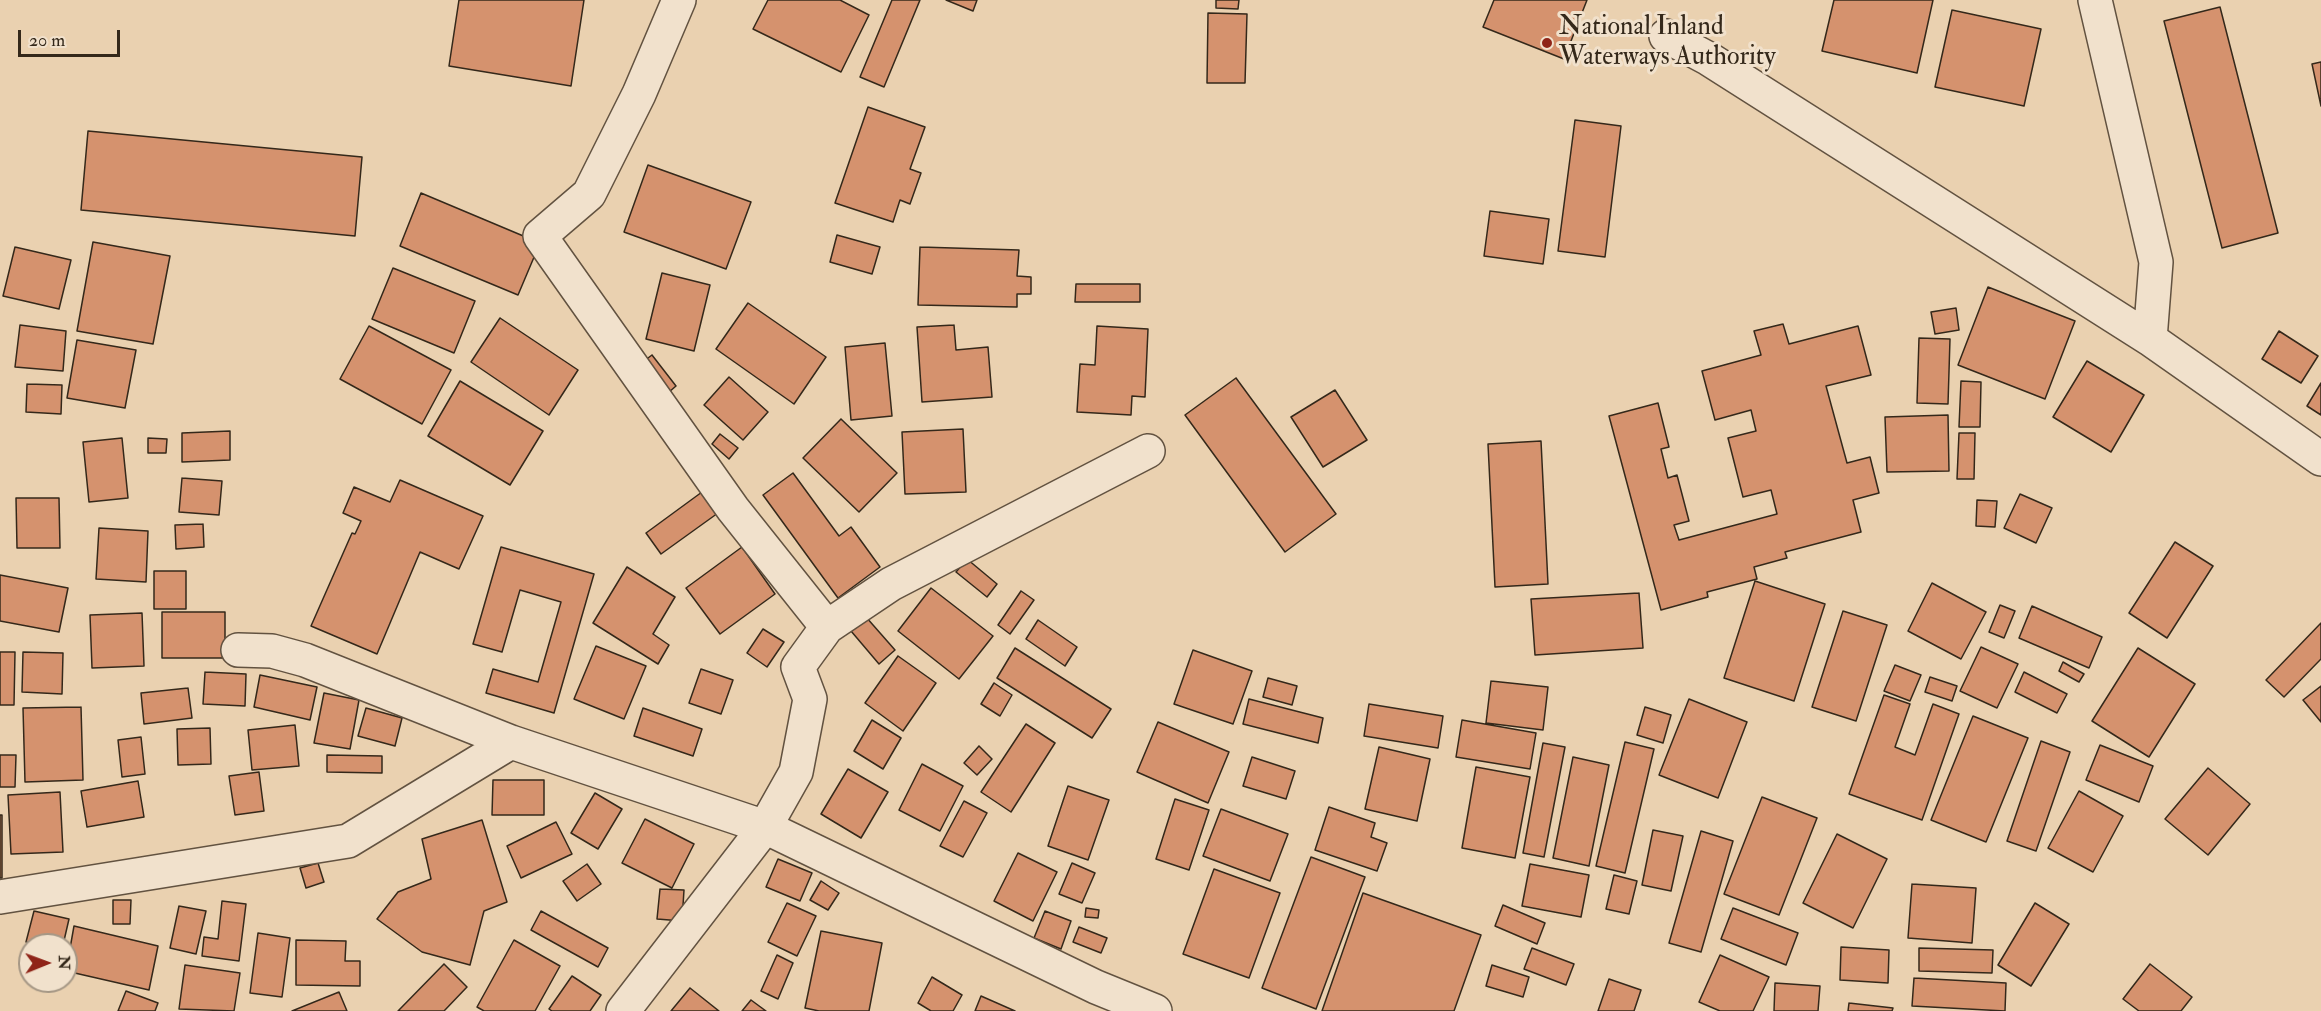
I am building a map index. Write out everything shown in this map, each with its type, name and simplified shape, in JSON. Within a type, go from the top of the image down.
[{"type":"street","points":[[679,0],[639,94],[589,194],[540,236],[733,509],[826,627]]},
{"type":"street","points":[[2094,0],[2156,262],[2150,339]]},
{"type":"street","points":[[1666,36],[1708,59],[2150,339],[2321,459]]},
{"type":"street","points":[[623,1011],[765,827],[796,771],[810,699],[798,667],[826,627],[891,584],[1148,451]]},
{"type":"street","points":[[238,650],[272,651],[305,660],[512,742],[765,827],[1091,999],[1155,1011]]},
{"type":"street","points":[[0,897],[348,841],[512,742]]},
{"type":"building","points":[[459,0],[584,0],[571,86],[449,66]]},
{"type":"building","points":[[768,0],[840,0],[869,15],[841,72],[753,29]]},
{"type":"building","points":[[892,0],[920,0],[884,87],[860,77]]},
{"type":"building","points":[[946,0],[977,0],[973,11]]},
{"type":"building","points":[[1216,0],[1239,0],[1238,9],[1216,8]]},
{"type":"building","name":"National Inland Waterways Authority","points":[[1494,0],[1587,0],[1564,59],[1483,27]]},
{"type":"building","points":[[1834,0],[1933,0],[1917,73],[1822,51]]},
{"type":"building","points":[[2220,7],[2278,233],[2222,248],[2164,21]]},
{"type":"building","points":[[1952,10],[2041,29],[2024,106],[1935,87]]},
{"type":"building","points":[[1208,13],[1247,14],[1245,83],[1207,83]]},
{"type":"building","points":[[2321,62],[2321,106],[2312,64]]},
{"type":"building","points":[[868,107],[925,127],[910,169],[921,173],[910,204],[900,200],[893,222],[835,203]]},
{"type":"building","points":[[1575,120],[1621,126],[1605,257],[1558,251]]},
{"type":"building","points":[[88,131],[362,157],[355,236],[81,210]]},
{"type":"building","points":[[648,165],[751,202],[726,269],[624,232]]},
{"type":"building","points":[[421,193],[540,243],[518,295],[400,246]]},
{"type":"building","points":[[1490,211],[1549,219],[1543,264],[1484,256]]},
{"type":"building","points":[[837,235],[880,247],[872,274],[830,262]]},
{"type":"building","points":[[93,242],[170,256],[153,344],[77,331]]},
{"type":"building","points":[[15,247],[71,260],[59,309],[3,296]]},
{"type":"building","points":[[920,247],[1019,250],[1017,276],[1031,277],[1031,294],[1017,294],[1017,307],[918,305]]},
{"type":"building","points":[[393,268],[475,301],[454,353],[372,319]]},
{"type":"building","points":[[662,273],[710,285],[694,351],[646,339]]},
{"type":"building","points":[[1076,284],[1140,284],[1140,302],[1075,302]]},
{"type":"building","points":[[1988,287],[2075,321],[2045,399],[1958,365]]},
{"type":"building","points":[[748,303],[826,357],[794,404],[716,349]]},
{"type":"building","points":[[1956,308],[1959,330],[1935,334],[1931,312]]},
{"type":"building","points":[[500,318],[578,370],[549,415],[471,362]]},
{"type":"building","points":[[1783,324],[1789,344],[1858,326],[1871,375],[1826,386],[1847,463],[1870,457],[1879,493],[1853,500],[1861,532],[1785,552],[1787,558],[1754,567],[1757,579],[1707,592],[1708,597],[1661,610],[1609,416],[1658,403],[1669,447],[1661,449],[1668,478],[1677,475],[1689,521],[1674,525],[1679,540],[1777,514],[1771,490],[1743,497],[1728,438],[1756,431],[1751,410],[1715,420],[1702,371],[1761,355],[1754,331]]},
{"type":"building","points":[[20,325],[66,331],[63,371],[15,367]]},
{"type":"building","points":[[954,325],[956,350],[988,347],[992,397],[922,402],[917,327]]},
{"type":"building","points":[[369,326],[451,370],[422,424],[340,379]]},
{"type":"building","points":[[1097,326],[1148,329],[1145,397],[1132,396],[1131,415],[1077,412],[1080,364],[1095,365]]},
{"type":"building","points":[[2279,331],[2318,356],[2301,383],[2262,359]]},
{"type":"building","points":[[1919,338],[1950,339],[1948,404],[1917,403]]},
{"type":"building","points":[[77,340],[136,350],[125,408],[67,398]]},
{"type":"building","points":[[885,343],[892,416],[851,420],[845,347]]},
{"type":"building","points":[[652,355],[676,386],[661,399],[636,367]]},
{"type":"building","points":[[2087,361],[2144,395],[2111,452],[2053,417]]},
{"type":"building","points":[[729,377],[768,412],[743,440],[704,405]]},
{"type":"building","points":[[1236,378],[1336,514],[1285,552],[1185,415]]},
{"type":"building","points":[[460,381],[543,431],[510,485],[428,436]]},
{"type":"building","points":[[1961,381],[1981,382],[1980,427],[1959,427]]},
{"type":"building","points":[[2321,383],[2321,415],[2307,406]]},
{"type":"building","points":[[27,384],[62,385],[61,414],[26,412]]},
{"type":"building","points":[[1335,390],[1367,440],[1323,467],[1291,417]]},
{"type":"building","points":[[1948,415],[1949,471],[1887,472],[1885,417]]},
{"type":"building","points":[[841,419],[897,473],[859,512],[803,458]]},
{"type":"building","points":[[963,429],[966,492],[905,494],[902,432]]},
{"type":"building","points":[[230,431],[230,460],[182,462],[182,433]]},
{"type":"building","points":[[1959,433],[1975,433],[1974,479],[1957,479]]},
{"type":"building","points":[[720,434],[738,448],[729,459],[712,444]]},
{"type":"building","points":[[122,438],[128,498],[89,502],[83,442]]},
{"type":"building","points":[[148,438],[167,439],[166,453],[148,453]]},
{"type":"building","points":[[1541,441],[1548,584],[1495,587],[1488,444]]},
{"type":"building","points":[[793,473],[839,536],[851,527],[880,567],[838,598],[763,495]]},
{"type":"building","points":[[182,478],[222,481],[219,515],[179,512]]},
{"type":"building","points":[[400,480],[483,516],[459,569],[420,552],[377,654],[311,626],[352,533],[355,534],[361,521],[343,513],[354,487],[390,502]]},
{"type":"building","points":[[702,492],[718,513],[661,554],[646,533]]},
{"type":"building","points":[[2020,494],[2052,508],[2036,543],[2004,528]]},
{"type":"building","points":[[16,498],[59,498],[60,548],[17,548]]},
{"type":"building","points":[[1977,500],[1997,501],[1995,527],[1976,526]]},
{"type":"building","points":[[203,524],[204,547],[176,549],[175,525]]},
{"type":"building","points":[[99,528],[148,531],[146,582],[96,579]]},
{"type":"building","points":[[2175,542],[2213,566],[2167,638],[2129,613]]},
{"type":"building","points":[[501,547],[594,574],[554,713],[486,693],[493,669],[538,682],[561,602],[520,590],[502,652],[473,644]]},
{"type":"building","points":[[742,547],[775,594],[720,634],[686,588]]},
{"type":"building","points":[[967,559],[997,584],[987,597],[956,572]]},
{"type":"building","points":[[627,567],[675,597],[653,634],[669,645],[658,664],[593,623]]},
{"type":"building","points":[[154,571],[186,571],[186,609],[154,609]]},
{"type":"building","points":[[0,575],[68,588],[59,632],[0,621]]},
{"type":"building","points":[[1755,581],[1825,604],[1794,701],[1724,678]]},
{"type":"building","points":[[1932,583],[1986,612],[1961,659],[1908,631]]},
{"type":"building","points":[[931,588],[993,636],[959,679],[898,631]]},
{"type":"building","points":[[1021,591],[1034,600],[1010,634],[998,625]]},
{"type":"building","points":[[1639,593],[1643,648],[1535,655],[1531,599]]},
{"type":"building","points":[[2000,605],[2015,611],[2004,638],[1989,632]]},
{"type":"building","points":[[2032,606],[2102,637],[2089,668],[2019,638]]},
{"type":"building","points":[[1843,611],[1887,625],[1856,721],[1812,707]]},
{"type":"building","points":[[162,612],[225,612],[225,658],[162,658]]},
{"type":"building","points":[[142,613],[144,666],[92,668],[90,615]]},
{"type":"building","points":[[866,617],[895,650],[879,664],[851,631]]},
{"type":"building","points":[[1038,620],[1077,647],[1065,666],[1026,639]]},
{"type":"building","points":[[2321,623],[2321,659],[2284,697],[2266,680]]},
{"type":"building","points":[[763,629],[784,642],[767,667],[747,653]]},
{"type":"building","points":[[596,646],[646,666],[624,719],[574,699]]},
{"type":"building","points":[[1981,647],[2018,664],[1997,708],[1960,691]]},
{"type":"building","points":[[1015,648],[1111,709],[1092,738],[997,678]]},
{"type":"building","points":[[2138,648],[2195,684],[2149,757],[2092,721]]},
{"type":"building","points":[[1193,650],[1252,671],[1233,724],[1174,704]]},
{"type":"building","points":[[0,652],[15,652],[14,705],[0,705]]},
{"type":"building","points":[[23,652],[63,653],[62,694],[22,692]]},
{"type":"building","points":[[898,656],[936,683],[903,731],[865,703]]},
{"type":"building","points":[[2063,662],[2084,674],[2079,682],[2059,671]]},
{"type":"building","points":[[1895,665],[1921,675],[1910,701],[1884,691]]},
{"type":"building","points":[[701,669],[733,680],[721,714],[689,703]]},
{"type":"building","points":[[205,672],[246,674],[245,706],[203,704]]},
{"type":"building","points":[[2024,672],[2067,694],[2057,713],[2015,692]]},
{"type":"building","points":[[260,675],[317,687],[310,720],[254,707]]},
{"type":"building","points":[[1930,677],[1957,686],[1952,701],[1925,692]]},
{"type":"building","points":[[1268,678],[1297,686],[1292,705],[1263,697]]},
{"type":"building","points":[[1491,681],[1548,687],[1543,730],[1486,723]]},
{"type":"building","points":[[994,683],[1012,695],[1000,716],[981,704]]},
{"type":"building","points":[[2321,686],[2321,722],[2303,700]]},
{"type":"building","points":[[188,688],[192,718],[144,724],[141,693]]},
{"type":"building","points":[[324,693],[359,700],[350,749],[314,743]]},
{"type":"building","points":[[1884,695],[1910,704],[1895,747],[1915,755],[1933,704],[1959,714],[1922,820],[1849,794]]},
{"type":"building","points":[[1249,699],[1323,718],[1318,743],[1243,724]]},
{"type":"building","points":[[1689,699],[1747,722],[1718,798],[1659,775]]},
{"type":"building","points":[[1369,704],[1443,716],[1438,748],[1364,736]]},
{"type":"building","points":[[81,707],[83,780],[25,782],[23,708]]},
{"type":"building","points":[[1645,707],[1671,715],[1663,743],[1637,735]]},
{"type":"building","points":[[366,708],[402,718],[395,746],[358,736]]},
{"type":"building","points":[[643,708],[702,729],[693,756],[634,736]]},
{"type":"building","points":[[1973,716],[2028,738],[1986,842],[1931,820]]},
{"type":"building","points":[[872,720],[901,738],[883,769],[854,751]]},
{"type":"building","points":[[1462,720],[1536,733],[1530,769],[1456,757]]},
{"type":"building","points":[[1158,722],[1229,752],[1208,803],[1137,772]]},
{"type":"building","points":[[1026,724],[1055,743],[1011,812],[981,792]]},
{"type":"building","points":[[295,725],[299,766],[252,770],[248,730]]},
{"type":"building","points":[[210,728],[211,764],[178,765],[177,729]]},
{"type":"building","points":[[141,737],[145,774],[122,777],[118,740]]},
{"type":"building","points":[[2041,741],[2070,752],[2036,851],[2007,841]]},
{"type":"building","points":[[1625,742],[1654,749],[1625,873],[1596,866]]},
{"type":"building","points":[[1543,743],[1565,747],[1544,857],[1523,853]]},
{"type":"building","points":[[2100,745],[2153,766],[2139,802],[2086,780]]},
{"type":"building","points":[[979,746],[992,759],[977,775],[964,763]]},
{"type":"building","points":[[1379,747],[1430,759],[1417,821],[1365,809]]},
{"type":"building","points":[[0,755],[16,755],[15,787],[0,787]]},
{"type":"building","points":[[327,755],[382,756],[382,773],[327,772]]},
{"type":"building","points":[[1252,757],[1295,771],[1286,799],[1243,786]]},
{"type":"building","points":[[1573,757],[1609,765],[1589,866],[1553,858]]},
{"type":"building","points":[[922,764],[963,786],[940,831],[899,810]]},
{"type":"building","points":[[1476,767],[1530,777],[1515,858],[1462,848]]},
{"type":"building","points":[[2208,768],[2250,804],[2208,855],[2165,819]]},
{"type":"building","points":[[848,769],[888,792],[861,838],[821,814]]},
{"type":"building","points":[[259,772],[264,811],[235,815],[229,776]]},
{"type":"building","points":[[493,780],[544,780],[544,815],[492,815]]},
{"type":"building","points":[[138,781],[144,817],[87,827],[81,791]]},
{"type":"building","points":[[1068,786],[1109,800],[1088,860],[1048,846]]},
{"type":"building","points":[[2079,791],[2123,816],[2093,872],[2048,848]]},
{"type":"building","points":[[60,792],[63,852],[11,854],[8,795]]},
{"type":"building","points":[[595,793],[622,809],[598,849],[571,833]]},
{"type":"building","points":[[1762,797],[1817,818],[1779,915],[1724,894]]},
{"type":"building","points":[[1175,799],[1209,810],[1189,870],[1156,859]]},
{"type":"building","points":[[964,801],[987,813],[963,857],[940,846]]},
{"type":"building","points":[[1329,807],[1375,823],[1371,837],[1387,843],[1377,871],[1315,850]]},
{"type":"building","points":[[1221,809],[1288,834],[1270,881],[1203,856]]},
{"type":"building","points":[[0,815],[2,815],[2,878],[0,878]]},
{"type":"building","points":[[645,819],[694,844],[672,888],[622,863]]},
{"type":"building","points":[[482,820],[507,902],[484,911],[470,965],[422,952],[377,919],[398,892],[431,879],[422,839]]},
{"type":"building","points":[[556,822],[572,854],[521,878],[507,846]]},
{"type":"building","points":[[1653,830],[1683,836],[1671,891],[1642,885]]},
{"type":"building","points":[[1701,831],[1733,841],[1701,952],[1669,943]]},
{"type":"building","points":[[1837,834],[1887,859],[1853,928],[1803,903]]},
{"type":"building","points":[[1018,853],[1057,872],[1033,921],[994,901]]},
{"type":"building","points":[[1311,857],[1365,877],[1316,1009],[1262,988]]},
{"type":"building","points":[[778,859],[812,873],[800,901],[766,887]]},
{"type":"building","points":[[318,863],[324,882],[306,888],[300,868]]},
{"type":"building","points":[[1072,863],[1095,873],[1082,903],[1059,894]]},
{"type":"building","points":[[587,864],[601,884],[577,901],[563,881]]},
{"type":"building","points":[[1530,864],[1589,875],[1581,917],[1522,906]]},
{"type":"building","points":[[1214,869],[1280,893],[1249,978],[1183,954]]},
{"type":"building","points":[[1614,875],[1637,881],[1629,914],[1606,909]]},
{"type":"building","points":[[821,881],[839,893],[828,910],[810,900]]},
{"type":"building","points":[[1912,884],[1976,888],[1972,943],[1908,938]]},
{"type":"building","points":[[660,889],[684,890],[682,921],[657,919]]},
{"type":"building","points":[[1363,893],[1481,935],[1454,1011],[1322,1011]]},
{"type":"building","points":[[113,900],[131,900],[130,924],[113,924]]},
{"type":"building","points":[[222,901],[246,904],[239,961],[202,956],[204,937],[218,939]]},
{"type":"building","points":[[787,903],[816,916],[797,956],[768,942]]},
{"type":"building","points":[[2035,903],[2069,924],[2031,986],[1998,965]]},
{"type":"building","points":[[1503,905],[1545,923],[1537,944],[1495,926]]},
{"type":"building","points":[[179,906],[206,911],[196,954],[170,948]]},
{"type":"building","points":[[1086,908],[1099,910],[1098,918],[1085,917]]},
{"type":"building","points":[[1733,908],[1798,933],[1786,965],[1721,939]]},
{"type":"building","points":[[34,911],[69,919],[66,933],[28,933]]},
{"type":"building","points":[[541,911],[608,948],[598,967],[531,930]]},
{"type":"building","points":[[1045,911],[1071,921],[1061,949],[1034,938]]},
{"type":"building","points":[[74,926],[158,946],[149,990],[78,974],[78,933],[73,933]]},
{"type":"building","points":[[1079,927],[1107,938],[1101,953],[1073,942]]},
{"type":"building","points":[[821,931],[882,943],[869,1011],[819,1011],[805,1008]]},
{"type":"building","points":[[258,933],[290,938],[282,997],[250,993]]},
{"type":"building","points":[[296,940],[346,941],[345,961],[360,961],[360,986],[296,985]]},
{"type":"building","points":[[514,940],[560,966],[535,1011],[484,1011],[477,1007]]},
{"type":"building","points":[[1841,947],[1889,950],[1888,983],[1840,980]]},
{"type":"building","points":[[1532,948],[1574,964],[1566,985],[1524,969]]},
{"type":"building","points":[[1919,948],[1993,950],[1992,973],[1919,971]]},
{"type":"building","points":[[777,955],[793,963],[778,999],[761,991]]},
{"type":"building","points":[[1720,955],[1769,977],[1753,1011],[1720,1011],[1699,1002]]},
{"type":"building","points":[[444,964],[467,987],[444,1011],[398,1011]]},
{"type":"building","points":[[2150,964],[2192,997],[2181,1011],[2139,1011],[2123,999]]},
{"type":"building","points":[[185,965],[240,973],[234,1011],[179,1009]]},
{"type":"building","points":[[1492,965],[1529,977],[1523,997],[1486,986]]},
{"type":"building","points":[[572,976],[601,995],[590,1011],[552,1011],[549,1009]]},
{"type":"building","points":[[932,977],[962,995],[953,1011],[931,1011],[918,1003]]},
{"type":"building","points":[[1914,978],[2006,983],[2005,1011],[1912,1006]]},
{"type":"building","points":[[1609,979],[1641,990],[1634,1011],[1598,1011]]},
{"type":"building","points":[[1775,983],[1820,986],[1818,1011],[1774,1011]]},
{"type":"building","points":[[690,988],[719,1011],[671,1011]]},
{"type":"building","points":[[126,991],[158,1003],[155,1011],[118,1011]]},
{"type":"building","points":[[339,992],[347,1011],[292,1011]]},
{"type":"building","points":[[981,996],[1015,1011],[975,1011]]},
{"type":"building","points":[[751,1000],[766,1011],[742,1011]]},
{"type":"building","points":[[1849,1003],[1893,1008],[1892,1011],[1848,1011]]},
{"type":"place","name":"National Inland Waterways Authority","points":[[1547,43]]}]
